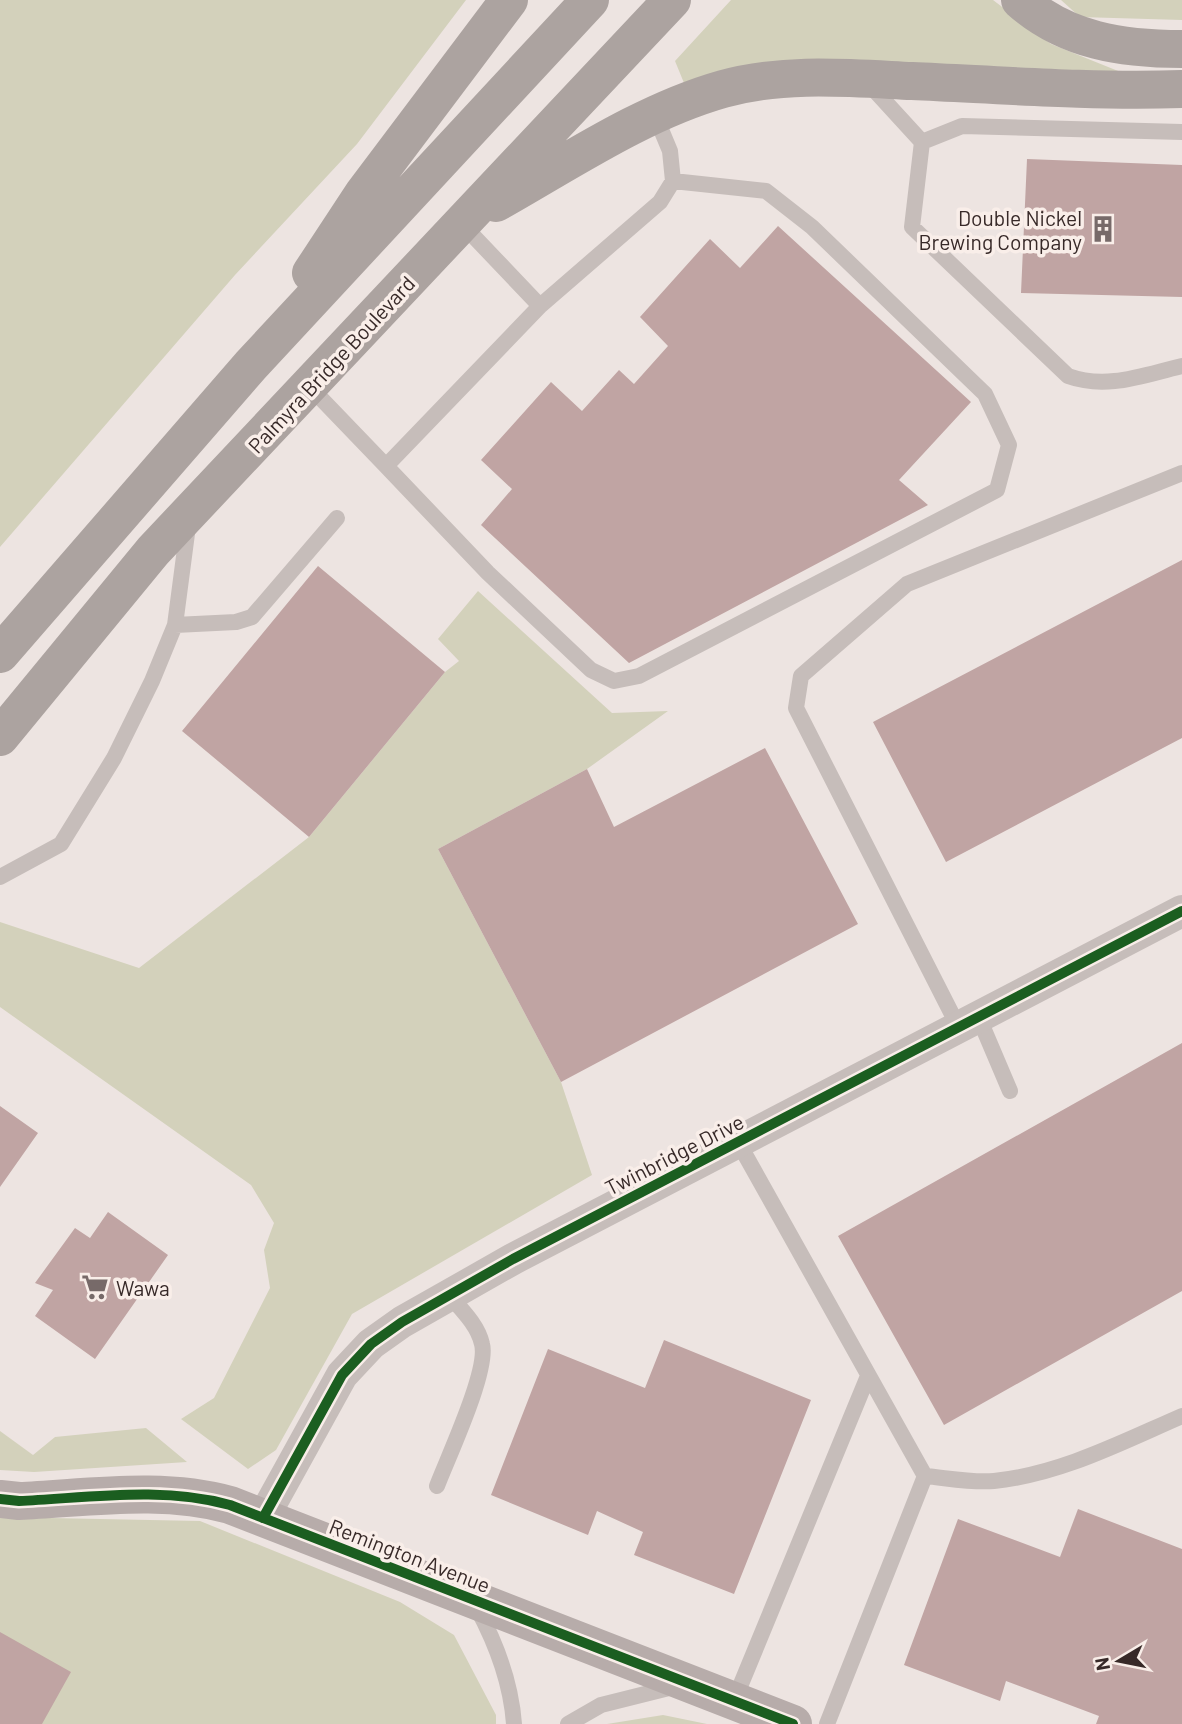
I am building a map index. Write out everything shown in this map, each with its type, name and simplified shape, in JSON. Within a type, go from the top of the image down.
[{"type":"highway","points":[[251,365],[363,194],[509,0]]},
{"type":"highway","points":[[0,654],[251,365],[590,0]]},
{"type":"highway","name":"Palmyra Bridge Boulevard","points":[[0,737],[153,551],[672,0]]},
{"type":"highway","points":[[1020,0],[1052,23],[1082,37],[1126,47],[1182,49]]},
{"type":"highway","points":[[461,223],[655,115],[692,98],[755,82],[791,78],[864,79],[1103,90],[1182,89]]},
{"type":"street","name":"Twinbridge Drive","points":[[263,1518],[342,1375],[371,1344],[449,1295],[1182,911]]},
{"type":"street","name":"Remington Avenue","points":[[0,1499],[19,1502],[169,1494],[200,1497],[263,1518],[793,1724]]},
{"type":"lane","points":[[864,79],[922,142],[912,227],[1068,376],[1088,383],[1109,383],[1182,366]]},
{"type":"lane","points":[[386,466],[540,306],[660,202],[673,181],[670,151],[655,115]]},
{"type":"lane","points":[[922,142],[962,126],[1182,132]]},
{"type":"lane","points":[[310,387],[488,573],[591,670],[614,681],[639,676],[998,491],[1009,445],[985,394],[812,227],[766,191],[673,181]]},
{"type":"lane","points":[[461,223],[540,306]]},
{"type":"lane","points":[[1010,1091],[969,1023],[796,708],[801,676],[907,584],[1182,473]]},
{"type":"lane","points":[[0,877],[61,844],[114,758],[152,681],[175,625],[190,513]]},
{"type":"lane","points":[[175,625],[236,622],[252,617],[337,517]]},
{"type":"lane","points":[[738,1142],[925,1476]]},
{"type":"lane","points":[[438,1486],[482,1367],[482,1344],[472,1324],[449,1295]]},
{"type":"lane","points":[[734,1701],[868,1376]]},
{"type":"lane","points":[[925,1476],[992,1481],[1042,1473],[1182,1416]]},
{"type":"lane","points":[[827,1724],[925,1476]]},
{"type":"lane","points":[[472,1599],[494,1637],[504,1668],[514,1724]]},
{"type":"lane","points":[[568,1724],[601,1705],[689,1684]]},
{"type":"shaded area","points":[[0,0],[466,0],[357,144],[235,275],[0,547]]},
{"type":"shaded area","points":[[731,0],[993,0],[1051,44],[1133,77],[684,83],[675,61]]},
{"type":"shaded area","points":[[1061,0],[1182,0],[1182,20],[1080,17]]},
{"type":"shaded area","points":[[478,591],[612,713],[668,711],[587,769],[438,849],[561,1082],[592,1175],[352,1314],[276,1450],[248,1469],[181,1419],[214,1398],[270,1288],[264,1250],[274,1223],[251,1185],[0,1007],[0,922],[139,968],[309,837],[445,672],[459,661],[438,639]]},
{"type":"shaded area","points":[[146,1428],[187,1462],[34,1472],[0,1470],[0,1431],[33,1455],[55,1437]]},
{"type":"shaded area","points":[[0,1517],[200,1521],[400,1602],[454,1635],[496,1715],[496,1724],[0,1724]]},
{"type":"shaded area","points":[[663,1715],[707,1724],[607,1724]]},
{"type":"building","name":"Double Nickel Brewing Company","points":[[1027,159],[1182,165],[1182,297],[1021,293]]},
{"type":"building","points":[[778,226],[971,402],[899,480],[928,505],[629,663],[481,525],[512,489],[481,460],[551,382],[582,411],[619,370],[634,384],[668,346],[640,317],[710,239],[740,268]]},
{"type":"building","points":[[1182,560],[1182,738],[946,862],[873,722]]},
{"type":"building","points":[[318,566],[445,672],[309,837],[182,731]]},
{"type":"building","points":[[765,748],[858,924],[561,1082],[438,849],[587,769],[614,827]]},
{"type":"building","points":[[1182,1043],[1182,1291],[944,1425],[838,1236]]},
{"type":"building","points":[[0,1106],[38,1133],[0,1187]]},
{"type":"building","name":"Wawa","points":[[108,1212],[168,1255],[95,1359],[35,1316],[53,1290],[35,1283],[75,1228],[90,1238]]},
{"type":"building","points":[[664,1340],[811,1400],[734,1594],[634,1555],[643,1532],[597,1511],[588,1535],[491,1495],[548,1349],[645,1388]]},
{"type":"building","points":[[1078,1509],[1182,1549],[1182,1724],[1096,1724],[1099,1716],[1006,1681],[1000,1701],[904,1665],[958,1519],[1060,1557]]},
{"type":"building","points":[[0,1632],[71,1672],[42,1724],[0,1724]]},
{"type":"cycle path","points":[[263,1518],[342,1375],[371,1344],[402,1322],[513,1259],[1182,911]]},
{"type":"cycle path","points":[[0,1499],[19,1501],[152,1495],[204,1499],[230,1505],[793,1724]]},
{"type":"place","name":"Double Nickel Brewing Company","points":[[1103,229]]},
{"type":"place","name":"Wawa","points":[[95,1287]]}]
